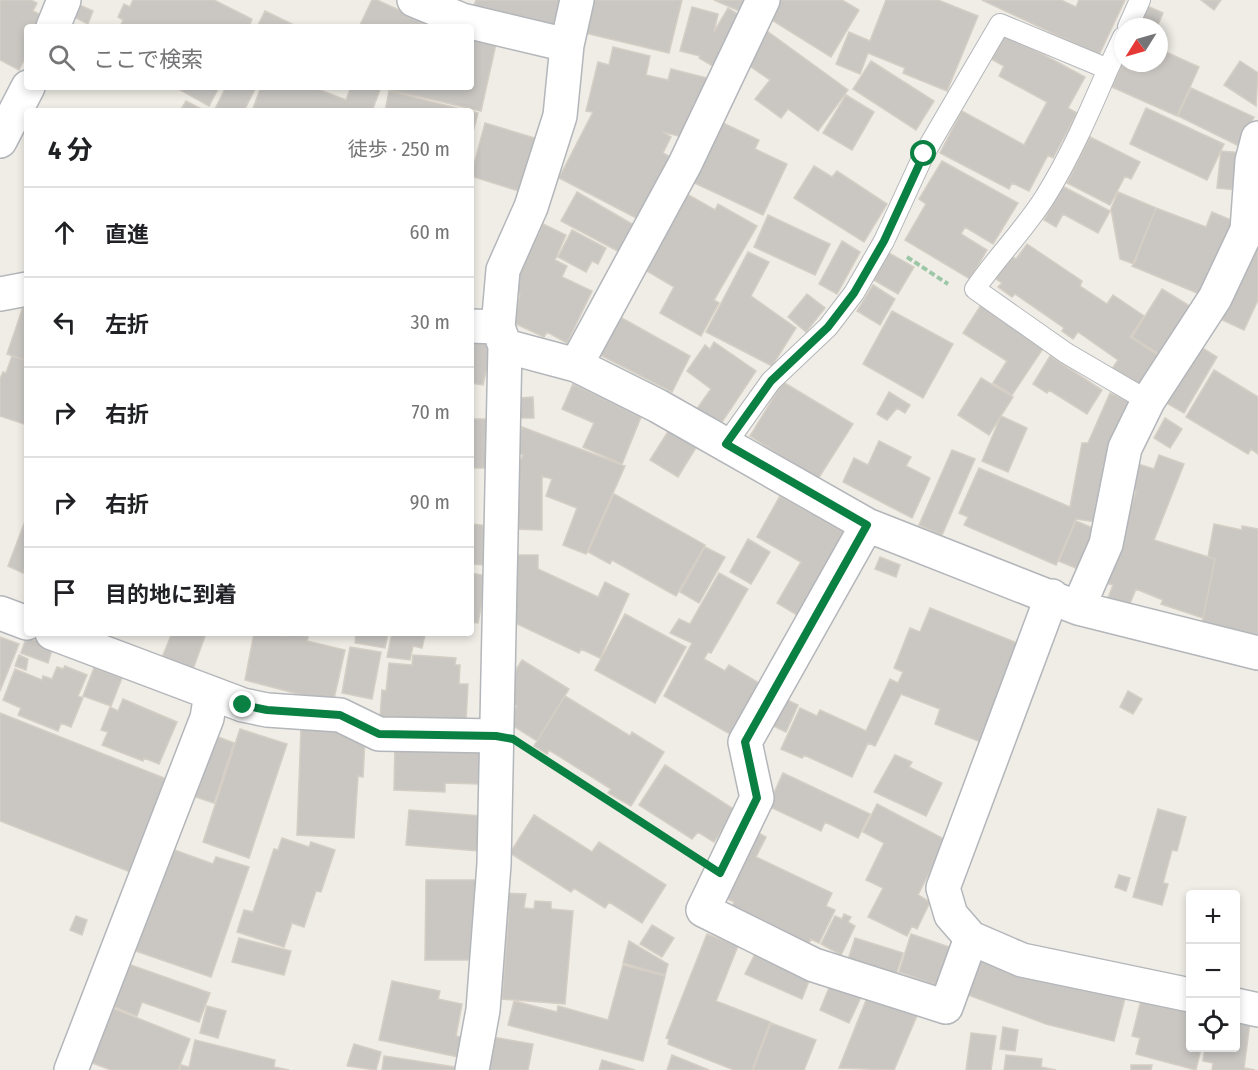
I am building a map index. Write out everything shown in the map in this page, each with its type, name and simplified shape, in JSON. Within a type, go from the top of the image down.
[{"type":"street","points":[[54,24],[64,0]]},
{"type":"street","points":[[414,0],[462,20],[567,45]]},
{"type":"street","points":[[472,1070],[483,1010],[495,864],[496,736],[491,333],[503,270],[531,207],[560,116],[567,45],[577,0]]},
{"type":"street","points":[[576,365],[685,164],[763,0]]},
{"type":"street","points":[[0,141],[26,90]]},
{"type":"street","points":[[1186,994],[1023,960],[971,938],[951,915],[943,888],[1065,602],[1106,544],[1125,448],[1148,401],[1215,298],[1247,230],[1251,161],[1258,138]]},
{"type":"street","points":[[0,294],[24,290]]},
{"type":"street","points":[[491,333],[576,365],[658,406],[867,525],[1065,602],[1258,653]]},
{"type":"street","points":[[867,525],[745,742],[757,798],[703,910],[814,965],[946,1007],[971,938]]},
{"type":"street","points":[[0,613],[24,622]]},
{"type":"street","points":[[60,636],[211,694],[267,710],[340,715],[379,734],[496,736]]},
{"type":"street","points":[[71,1070],[207,718],[211,694]]},
{"type":"street","points":[[1240,1006],[1258,1010]]},
{"type":"lane","points":[[1132,18],[1140,0]]},
{"type":"lane","points":[[726,444],[771,381],[828,327],[854,293],[884,241],[924,154],[1000,24],[1108,69]]},
{"type":"lane","points":[[1114,56],[1079,137],[1044,200],[975,290],[1066,353],[1148,401]]},
{"type":"path","points":[[884,241],[954,288],[975,290]]},
{"type":"path","points":[[496,736],[513,739],[720,873]]},
{"type":"building","points":[[0,0],[31,0],[37,3],[33,11],[45,17],[42,24],[24,24],[24,60],[19,70],[0,60]]},
{"type":"building","points":[[133,0],[214,0],[252,19],[250,24],[121,24],[123,20],[118,17],[124,4],[130,7]]},
{"type":"building","points":[[372,0],[377,0],[429,24],[360,24]]},
{"type":"building","points":[[476,0],[562,0],[553,29],[472,10]]},
{"type":"building","points":[[593,0],[682,0],[669,53],[585,33]]},
{"type":"building","points":[[714,0],[749,0],[744,13]]},
{"type":"building","points":[[777,0],[842,0],[859,10],[831,57],[770,19]]},
{"type":"building","points":[[886,0],[938,0],[978,16],[947,91],[903,73],[905,68],[868,53],[860,74],[836,64],[849,32],[870,41]]},
{"type":"building","points":[[982,0],[1061,0],[1076,7],[1079,0],[1125,0],[1116,18],[1114,18],[1114,23],[1099,55]]},
{"type":"building","points":[[1201,0],[1221,0],[1214,10]]},
{"type":"building","points":[[75,3],[93,11],[88,24],[70,15]]},
{"type":"building","points":[[1147,6],[1163,13],[1161,18],[1142,18]]},
{"type":"building","points":[[692,7],[718,14],[714,32],[728,8],[744,18],[716,68],[699,58],[700,56],[680,51]]},
{"type":"building","points":[[265,11],[292,24],[258,24]]},
{"type":"building","points":[[767,31],[848,90],[818,131],[788,109],[781,118],[755,99],[770,80],[744,62]]},
{"type":"building","points":[[1005,34],[1085,77],[1068,108],[1077,113],[1053,158],[1048,155],[1029,191],[1012,183],[1009,189],[940,153],[962,111],[1024,145],[1047,102],[999,76],[1004,66],[991,59]]},
{"type":"building","points":[[474,39],[496,44],[481,111],[390,90],[474,90]]},
{"type":"building","points":[[613,47],[650,56],[646,75],[668,80],[671,69],[707,78],[701,105],[694,103],[688,127],[682,137],[663,132],[671,137],[663,153],[674,159],[642,221],[559,178],[593,112],[586,111],[598,62],[609,65]]},
{"type":"building","points":[[1168,53],[1199,67],[1177,116],[1112,87],[1119,72],[1168,72]]},
{"type":"building","points":[[871,61],[934,101],[916,130],[853,89]]},
{"type":"building","points":[[1240,61],[1258,73],[1256,106],[1224,85]]},
{"type":"building","points":[[1191,88],[1254,117],[1239,146],[1178,116]]},
{"type":"building","points":[[180,90],[217,90],[209,106]]},
{"type":"building","points":[[224,90],[254,90],[246,108],[216,108]]},
{"type":"building","points":[[260,90],[320,90],[346,100],[350,90],[380,90],[373,108],[253,108]]},
{"type":"building","points":[[389,91],[457,108],[386,108]]},
{"type":"building","points":[[846,95],[874,112],[852,150],[823,133]]},
{"type":"building","points":[[186,101],[199,108],[182,108]]},
{"type":"building","points":[[1146,108],[1224,144],[1207,180],[1130,144]]},
{"type":"building","points":[[474,112],[478,113],[474,128]]},
{"type":"building","points":[[719,121],[759,140],[755,149],[787,164],[763,215],[690,181]]},
{"type":"building","points":[[485,123],[538,139],[522,192],[474,177],[474,165]]},
{"type":"building","points":[[1090,137],[1140,162],[1131,179],[1125,176],[1110,205],[1067,183]]},
{"type":"building","points":[[1221,151],[1242,153],[1238,190],[1217,188]]},
{"type":"building","points":[[942,161],[1018,203],[993,244],[965,227],[961,234],[987,250],[970,279],[905,240],[926,204],[919,199]]},
{"type":"building","points":[[814,166],[832,177],[837,171],[887,204],[864,242],[794,198]]},
{"type":"building","points":[[1062,186],[1110,211],[1098,233],[1063,214],[1056,227],[1044,220]]},
{"type":"building","points":[[577,192],[639,228],[625,255],[561,221]]},
{"type":"building","points":[[1118,192],[1156,208],[1134,264],[1120,259],[1111,209]]},
{"type":"building","points":[[685,193],[715,210],[718,204],[757,226],[714,300],[719,303],[701,336],[660,313],[674,287],[642,268]]},
{"type":"building","points":[[1156,208],[1206,227],[1212,212],[1233,221],[1202,295],[1132,266]]},
{"type":"building","points":[[768,215],[830,244],[815,275],[754,247]]},
{"type":"building","points":[[543,224],[566,235],[555,260],[567,266],[562,277],[592,291],[567,343],[547,332],[544,337],[514,323],[520,294],[512,290]]},
{"type":"building","points":[[572,230],[606,248],[598,264],[592,261],[586,272],[558,257]]},
{"type":"building","points":[[1258,235],[1258,300],[1244,330],[1220,319]]},
{"type":"building","points":[[842,241],[860,252],[837,294],[819,284]]},
{"type":"building","points":[[1027,244],[1082,281],[1080,286],[1107,304],[1113,295],[1144,316],[1130,337],[1161,357],[1143,387],[1112,369],[1118,360],[1078,332],[1073,339],[1062,331],[1064,328],[1015,294],[1012,297],[998,287],[1002,283],[993,277],[1008,254],[1016,259]]},
{"type":"building","points":[[748,252],[769,262],[751,296],[796,328],[772,366],[706,332]]},
{"type":"building","points":[[887,252],[914,267],[898,294],[872,279]]},
{"type":"building","points":[[873,285],[895,299],[880,325],[857,311]]},
{"type":"building","points":[[1162,289],[1193,308],[1162,356],[1132,337]]},
{"type":"building","points":[[807,294],[825,308],[806,332],[788,317]]},
{"type":"building","points":[[24,304],[24,360],[7,354]]},
{"type":"building","points":[[981,305],[1044,347],[1012,395],[993,383],[1007,361],[963,333]]},
{"type":"building","points":[[892,311],[953,344],[923,398],[863,364]]},
{"type":"building","points":[[620,317],[690,356],[672,392],[600,355]]},
{"type":"building","points":[[474,342],[492,345],[483,385],[474,384]]},
{"type":"building","points":[[714,342],[756,371],[720,425],[696,410],[711,389],[687,371],[705,345],[710,349]]},
{"type":"building","points":[[1196,344],[1217,357],[1184,413],[1163,401]]},
{"type":"building","points":[[12,356],[24,360],[24,424],[0,416],[0,379],[3,372],[6,373]]},
{"type":"building","points":[[1050,356],[1102,390],[1087,414],[1049,390],[1047,393],[1033,384]]},
{"type":"building","points":[[1214,370],[1258,397],[1258,454],[1251,449],[1248,454],[1186,417]]},
{"type":"building","points":[[981,378],[1013,397],[989,435],[958,415]]},
{"type":"building","points":[[783,382],[853,424],[818,479],[750,436]]},
{"type":"building","points":[[573,384],[641,417],[622,464],[583,447],[594,423],[562,409]]},
{"type":"building","points":[[889,392],[910,405],[905,413],[897,408],[887,420],[877,414]]},
{"type":"building","points":[[1110,393],[1133,403],[1096,522],[1076,519],[1056,565],[964,525],[968,517],[959,513],[979,468],[1070,507],[1082,443],[1088,443]]},
{"type":"building","points":[[533,397],[534,418],[520,418],[520,398]]},
{"type":"building","points":[[1001,416],[1027,428],[1008,472],[982,461]]},
{"type":"building","points":[[1165,418],[1182,429],[1170,448],[1154,438]]},
{"type":"building","points":[[474,419],[487,419],[486,468],[474,468]]},
{"type":"building","points":[[522,427],[625,466],[586,554],[563,545],[577,508],[546,496],[552,479],[542,476],[542,530],[513,529],[513,467],[521,467],[518,466],[523,455],[513,451]]},
{"type":"building","points":[[669,430],[697,446],[678,477],[650,460]]},
{"type":"building","points":[[879,441],[911,457],[906,466],[930,478],[912,518],[843,482],[854,458],[868,465]]},
{"type":"building","points":[[952,450],[975,459],[942,535],[919,525]]},
{"type":"building","points":[[1159,455],[1184,464],[1154,540],[1215,559],[1203,618],[1161,604],[1163,600],[1136,589],[1129,606],[1108,598],[1113,585],[1106,583],[1136,491],[1130,489],[1138,464],[1154,469]]},
{"type":"building","points":[[614,494],[705,545],[676,596],[612,560],[610,564],[588,552]]},
{"type":"building","points":[[780,496],[849,535],[802,618],[777,603],[801,562],[757,537]]},
{"type":"building","points":[[1076,521],[1095,529],[1078,569],[1059,561]]},
{"type":"building","points":[[24,524],[23,573],[8,566]]},
{"type":"building","points":[[474,524],[490,526],[486,565],[474,564]]},
{"type":"building","points":[[1214,524],[1242,530],[1242,526],[1258,529],[1258,635],[1202,623],[1215,559],[1208,557]]},
{"type":"building","points":[[748,539],[770,552],[751,584],[730,572]]},
{"type":"building","points":[[705,547],[725,557],[699,603],[680,592]]},
{"type":"building","points":[[514,555],[538,555],[538,569],[598,597],[605,582],[629,594],[600,658],[581,649],[579,653],[513,622]]},
{"type":"building","points":[[880,557],[900,565],[896,577],[875,569]]},
{"type":"building","points":[[719,573],[748,589],[711,653],[708,652],[704,659],[725,671],[729,665],[764,686],[735,737],[664,696],[692,643],[670,633],[679,619],[690,624]]},
{"type":"building","points":[[474,574],[487,576],[478,623],[474,622]]},
{"type":"building","points":[[930,608],[1017,643],[981,742],[935,724],[940,709],[901,694],[875,746],[868,743],[852,777],[804,755],[802,758],[781,749],[800,708],[817,716],[820,710],[866,731],[890,679],[898,683],[903,672],[894,668],[910,628],[920,632]]},
{"type":"building","points":[[625,614],[686,647],[655,703],[595,670]]},
{"type":"building","points":[[171,636],[205,636],[192,672],[161,660]]},
{"type":"building","points":[[253,636],[304,636],[308,637],[307,641],[345,650],[333,703],[245,680]]},
{"type":"building","points":[[356,636],[387,636],[385,648],[355,643]]},
{"type":"building","points":[[391,636],[425,636],[422,648],[413,646],[410,660],[387,657]]},
{"type":"building","points":[[0,637],[19,644],[0,691]]},
{"type":"building","points":[[26,638],[53,647],[48,663],[21,653]]},
{"type":"building","points":[[350,647],[381,652],[372,699],[342,693]]},
{"type":"building","points":[[19,655],[28,659],[26,670],[15,666]]},
{"type":"building","points":[[413,655],[456,658],[455,665],[460,665],[459,684],[468,684],[466,721],[380,717],[382,690],[386,691],[389,663],[412,665]]},
{"type":"building","points":[[522,660],[569,689],[537,741],[507,722],[517,706],[509,701],[508,683]]},
{"type":"building","points":[[65,666],[87,675],[78,696],[83,698],[71,727],[61,723],[58,731],[18,715],[21,708],[3,700],[15,669],[42,680],[43,676],[52,679],[57,667],[63,669]]},
{"type":"building","points":[[94,668],[122,678],[111,706],[83,696]]},
{"type":"building","points":[[1128,691],[1142,699],[1133,714],[1120,707]]},
{"type":"building","points":[[565,696],[630,736],[632,732],[664,752],[631,806],[608,793],[611,789],[549,750],[547,754],[534,746]]},
{"type":"building","points":[[781,697],[798,705],[786,732],[769,724]]},
{"type":"building","points":[[123,699],[177,722],[159,764],[144,758],[143,761],[102,745],[108,732],[101,730],[110,707],[118,711]]},
{"type":"building","points":[[0,713],[169,780],[133,873],[0,821]]},
{"type":"building","points":[[301,728],[342,730],[349,733],[348,738],[365,739],[363,777],[358,776],[354,838],[297,835]]},
{"type":"building","points":[[240,729],[287,744],[249,858],[203,842]]},
{"type":"building","points":[[213,735],[234,743],[214,803],[193,796]]},
{"type":"building","points":[[395,744],[480,747],[479,784],[445,783],[445,792],[394,790]]},
{"type":"building","points":[[895,755],[912,762],[909,767],[942,783],[926,816],[874,792]]},
{"type":"building","points":[[665,765],[735,810],[714,842],[698,832],[692,839],[639,805]]},
{"type":"building","points":[[783,773],[870,814],[858,838],[825,822],[821,831],[768,806]]},
{"type":"building","points":[[877,804],[946,840],[918,895],[930,902],[917,929],[912,926],[907,936],[868,917],[883,888],[866,880],[884,843],[863,832]]},
{"type":"building","points":[[1158,809],[1186,817],[1177,851],[1172,850],[1163,883],[1168,884],[1162,905],[1133,897]]},
{"type":"building","points":[[409,810],[481,816],[479,851],[406,845]]},
{"type":"building","points":[[534,815],[592,852],[599,842],[666,885],[642,923],[609,902],[605,908],[574,888],[571,892],[510,853]]},
{"type":"building","points":[[753,830],[766,837],[756,857],[832,893],[826,906],[835,910],[819,943],[811,939],[809,943],[732,908],[734,902],[721,896]]},
{"type":"building","points":[[282,838],[309,847],[311,842],[335,850],[321,892],[316,891],[304,927],[292,923],[284,947],[237,932],[244,910],[253,912],[274,849],[278,850]]},
{"type":"building","points":[[169,848],[213,864],[216,857],[249,867],[211,977],[133,950]]},
{"type":"building","points":[[1119,875],[1130,878],[1126,891],[1115,887]]},
{"type":"building","points":[[426,880],[477,880],[475,960],[425,960]]},
{"type":"building","points":[[504,893],[526,894],[524,908],[534,909],[535,901],[551,902],[551,909],[573,911],[565,1004],[502,999],[509,910],[503,910]]},
{"type":"building","points":[[844,914],[851,917],[848,922],[855,926],[841,955],[821,944],[835,916],[842,919]]},
{"type":"building","points":[[76,916],[87,920],[82,935],[70,930]]},
{"type":"building","points":[[652,925],[674,938],[662,957],[640,944]]},
{"type":"building","points":[[707,934],[738,946],[716,1001],[770,1022],[752,1070],[734,1070],[668,1044],[669,1039],[666,1038]]},
{"type":"building","points":[[911,934],[952,948],[939,986],[899,972]]},
{"type":"building","points":[[239,938],[291,951],[284,975],[232,962]]},
{"type":"building","points":[[855,938],[903,953],[894,981],[846,966]]},
{"type":"building","points":[[629,941],[668,964],[665,975],[623,963]]},
{"type":"building","points":[[756,952],[811,976],[802,999],[745,974]]},
{"type":"building","points":[[977,955],[1053,980],[1125,998],[1114,1041],[1046,1024],[963,993]]},
{"type":"building","points":[[128,964],[210,993],[199,1022],[142,1002],[137,1016],[112,1006]]},
{"type":"building","points":[[623,965],[665,976],[643,1061],[508,1025],[514,1001],[557,1012],[558,1006],[608,1020]]},
{"type":"building","points":[[392,981],[440,991],[438,999],[462,1004],[456,1036],[467,1039],[463,1058],[379,1040]]},
{"type":"building","points":[[831,983],[862,995],[849,1023],[820,1010]]},
{"type":"building","points":[[869,993],[919,1011],[894,1070],[839,1068]]},
{"type":"building","points":[[1141,1000],[1186,1010],[1186,1052],[1200,1052],[1196,1070],[1136,1054],[1140,1038],[1132,1036]]},
{"type":"building","points":[[207,1006],[226,1011],[218,1038],[200,1033]]},
{"type":"building","points":[[112,1008],[190,1039],[178,1070],[111,1070],[90,1062]]},
{"type":"building","points":[[1240,1022],[1250,1023],[1244,1068],[1255,1070],[1212,1070],[1213,1063],[1203,1061],[1204,1052],[1240,1052]]},
{"type":"building","points":[[771,1023],[816,1040],[804,1070],[753,1070]]},
{"type":"building","points":[[1003,1027],[1018,1030],[1015,1051],[1000,1049]]},
{"type":"building","points":[[971,1033],[996,1036],[991,1070],[966,1070]]},
{"type":"building","points":[[492,1037],[533,1044],[528,1070],[486,1070]]},
{"type":"building","points":[[195,1040],[275,1060],[274,1067],[289,1070],[180,1070],[181,1065],[189,1067]]},
{"type":"building","points":[[354,1044],[381,1052],[376,1070],[347,1066]]},
{"type":"building","points":[[672,1055],[709,1070],[667,1070]]},
{"type":"building","points":[[1006,1055],[1042,1059],[1041,1067],[1056,1070],[1004,1070]]},
{"type":"building","points":[[384,1056],[461,1068],[461,1070],[382,1070]]},
{"type":"building","points":[[602,1060],[635,1070],[599,1070]]},
{"type":"building","points":[[1131,1065],[1152,1065],[1151,1070],[1131,1070]]},
{"type":"route","points":[[243,705],[267,710],[340,715],[379,734],[496,736],[513,739],[720,873],[757,798],[745,742],[867,525],[726,444],[771,381],[828,327],[854,293],[884,241],[924,154]]}]
